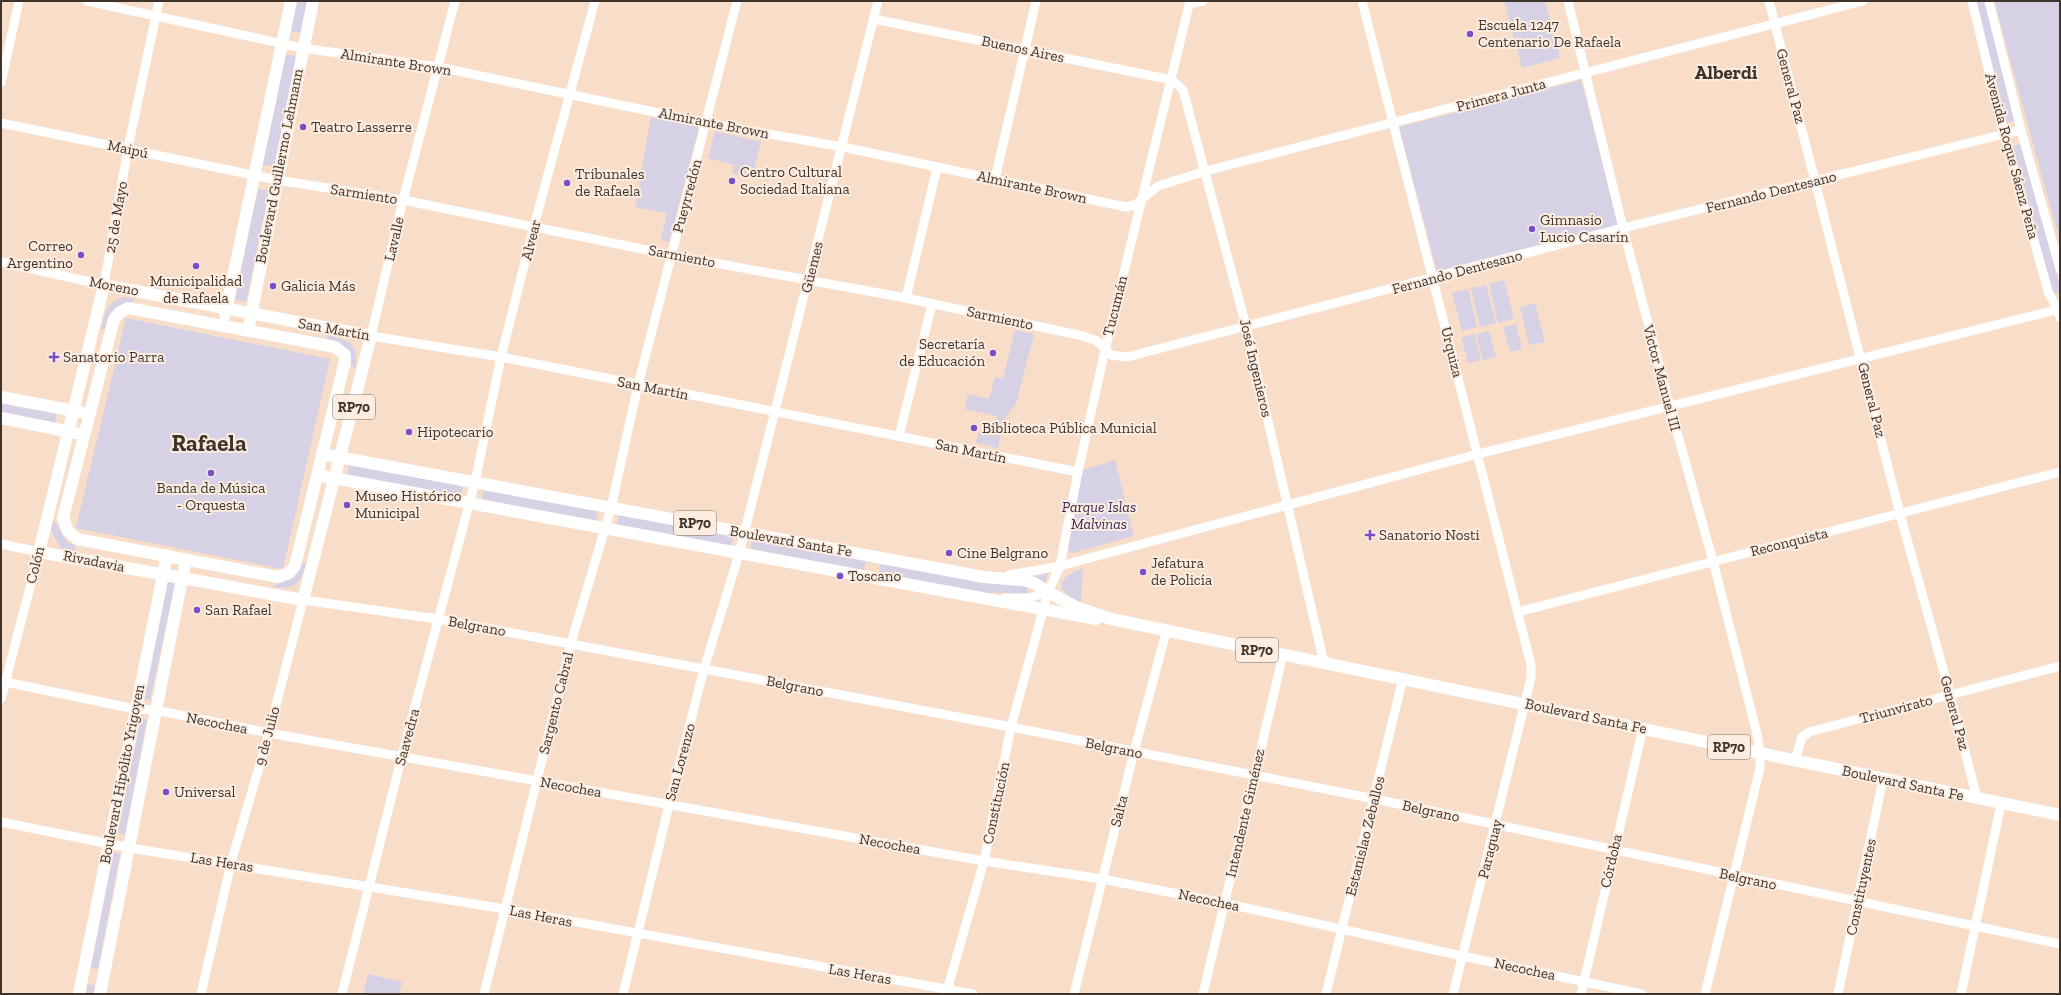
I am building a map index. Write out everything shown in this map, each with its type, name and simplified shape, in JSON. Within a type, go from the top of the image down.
[{"type":"main road","name":"Boulevard Guillermo Lehmann","points":[[223,326],[291,1]]},
{"type":"main road","name":"Boulevard Guillermo Lehmann","points":[[248,331],[302,48],[313,1]]},
{"type":"main road","name":"Moreno","points":[[104,285],[227,309]]},
{"type":"main road","name":"25 de Mayo","points":[[69,431],[104,285]]},
{"type":"main road","name":"Moreno","points":[[89,414],[114,319],[120,312],[128,308],[223,326]]},
{"type":"main road","name":"San Martín","points":[[227,309],[371,336]]},
{"type":"main road","name":"San Martín","points":[[223,326],[335,347],[345,355],[345,361],[322,454]]},
{"type":"main road","name":"Lavalle","points":[[335,479],[371,336]]},
{"type":"main road","points":[[1,397],[89,414],[85,434],[1,418]]},
{"type":"main road","name":"Colón","points":[[39,552],[69,431]]},
{"type":"main road","name":"Rivadavia","points":[[85,434],[64,518],[68,532],[78,539],[167,555]]},
{"type":"main road","points":[[167,555],[278,577],[289,573],[295,566],[322,454]]},
{"type":"main road","name":"Boulevard Santa Fe","points":[[322,454],[992,578],[1023,580],[1034,583],[1076,607],[1111,619],[1167,629],[1283,655],[1404,678],[2001,804],[2060,815]]},
{"type":"main road","name":"Boulevard Santa Fe","points":[[317,475],[1043,611],[1094,619],[1111,619]]},
{"type":"main road","name":"9 de Julio","points":[[302,600],[335,479]]},
{"type":"main road","name":"Rivadavia","points":[[39,552],[163,575]]},
{"type":"main road","name":"Boulevard Hipólito Yrigoyen","points":[[79,994],[167,555]]},
{"type":"main road","points":[[868,577],[873,556]]},
{"type":"main road","name":"Boulevard Hipólito Yrigoyen","points":[[100,994],[186,559]]},
{"type":"main road","name":"Belgrano","points":[[163,575],[302,600]]},
{"type":"main road","points":[[83,975],[103,979]]},
{"type":"street","points":[[1,83],[19,1]]},
{"type":"street","name":"Almirante Brown","points":[[87,1],[302,48],[438,67],[707,123],[843,147],[1126,207],[1135,205],[1142,198]]},
{"type":"street","name":"25 de Mayo","points":[[104,285],[128,148],[159,1]]},
{"type":"street","name":"Lavalle","points":[[371,336],[403,200],[455,1]]},
{"type":"street","name":"Alvear","points":[[475,482],[501,358],[534,226],[595,1]]},
{"type":"street","name":"Pueyrredón","points":[[611,508],[638,385],[707,123],[737,1]]},
{"type":"street","name":"Güemes","points":[[745,532],[774,412],[843,147],[878,1]]},
{"type":"street","points":[[995,179],[1036,1]]},
{"type":"street","points":[[1190,3],[1204,1]]},
{"type":"street","name":"Urquiza","points":[[1362,1],[1531,665],[1531,678],[1525,704]]},
{"type":"street","name":"Victor Manuel III","points":[[1568,1],[1623,228],[1670,407],[1713,561],[1757,734],[1760,753],[1760,768],[1732,876],[1705,994]]},
{"type":"street","name":"General Paz","points":[[1769,1],[1900,514],[1977,798]]},
{"type":"street","name":"Primera Junta","points":[[1142,198],[1158,186],[1206,172],[1863,1]]},
{"type":"street","name":"Avenida Roque Sáenz Peña","points":[[1972,1],[2004,134],[2049,294],[2060,311]]},
{"type":"street","name":"Avenida Roque Sáenz Peña","points":[[1989,1],[2060,269]]},
{"type":"street","name":"Tucumán","points":[[1043,611],[1048,592],[1060,566],[1104,350],[1190,3]]},
{"type":"street","name":"Buenos Aires","points":[[874,19],[1172,80]]},
{"type":"street","name":"José Ingenieros","points":[[1172,80],[1183,90],[1206,172],[1246,326],[1324,663]]},
{"type":"street","name":"Maipú","points":[[1,123],[255,175]]},
{"type":"street","name":"Fernando Dentesano","points":[[1104,350],[1111,355],[1127,358],[1623,228],[2022,130]]},
{"type":"street","points":[[906,298],[937,168]]},
{"type":"street","name":"Sarmiento","points":[[255,175],[277,180],[403,200],[671,255],[809,279],[906,298],[1084,336],[1097,341],[1104,350]]},
{"type":"street","name":"Moreno","points":[[1,262],[104,285]]},
{"type":"street","points":[[899,436],[932,304]]},
{"type":"street","points":[[992,578],[1060,566],[1288,503],[1478,454],[1670,407],[1861,357],[2060,311]]},
{"type":"street","name":"San Martín","points":[[371,336],[501,358],[1078,472]]},
{"type":"street","name":"Reconquista","points":[[1518,612],[2060,472]]},
{"type":"street","name":"Saavedra","points":[[342,994],[402,756],[475,482]]},
{"type":"street","name":"Sargento Cabral","points":[[484,994],[571,643],[611,508]]},
{"type":"street","name":"San Lorenzo","points":[[623,994],[704,669],[745,532]]},
{"type":"street","name":"Rivadavia","points":[[1,544],[39,552]]},
{"type":"street","name":"Colón","points":[[1,699],[3,681],[39,552]]},
{"type":"street","points":[[968,596],[1028,598],[1048,592]]},
{"type":"street","name":"Belgrano","points":[[302,600],[438,619],[1011,727],[1375,799],[1732,876],[1859,901],[2060,944]]},
{"type":"street","name":"9 de Julio","points":[[201,994],[231,863],[269,733],[302,600]]},
{"type":"street","name":"Constitución","points":[[946,992],[984,861],[1011,727],[1043,611]]},
{"type":"street","name":"Salta","points":[[1074,994],[1134,752],[1167,629]]},
{"type":"street","name":"Intendente Giménez","points":[[1203,994],[1283,655]]},
{"type":"street","name":"Triunvirato","points":[[1795,760],[1802,737],[1809,732],[2060,666]]},
{"type":"street","name":"Estanislao Zeballos","points":[[1326,994],[1404,678]]},
{"type":"street","name":"Necochea","points":[[3,681],[135,709],[155,710],[269,733],[984,861],[1102,879],[1224,903],[1342,930],[1642,994]]},
{"type":"street","name":"Paraguay","points":[[1453,994],[1525,704]]},
{"type":"street","name":"Córdoba","points":[[1581,994],[1613,850],[1643,728]]},
{"type":"street","name":"Constituyentes","points":[[1838,994],[1859,901],[1883,779]]},
{"type":"street","points":[[1960,994],[2001,804]]},
{"type":"street","name":"Las Heras","points":[[1,822],[130,848],[231,863],[505,909],[946,992],[973,994]]},
{"type":"green space","points":[[297,1],[309,1],[302,33],[291,31]]},
{"type":"green space","points":[[1504,1],[1545,1],[1560,58],[1522,68]]},
{"type":"green space","points":[[1976,1],[1986,1],[2015,121],[2007,123]]},
{"type":"green space","points":[[1994,1],[2060,1],[2060,241]]},
{"type":"green space","points":[[285,54],[297,57],[274,167],[262,165]]},
{"type":"green space","points":[[1581,80],[1618,225],[1437,271],[1399,127]]},
{"type":"green space","points":[[651,117],[699,127],[669,242],[661,240],[667,213],[635,207]]},
{"type":"green space","points":[[715,131],[761,142],[752,178],[732,173],[734,165],[708,158]]},
{"type":"green space","points":[[2023,144],[2060,287],[2060,292],[2053,294],[2013,146]]},
{"type":"green space","points":[[258,189],[269,191],[246,302],[235,300]]},
{"type":"green space","points":[[1504,280],[1514,319],[1498,323],[1489,284]]},
{"type":"green space","points":[[1486,285],[1496,323],[1480,327],[1471,288]]},
{"type":"green space","points":[[1468,289],[1477,327],[1462,331],[1452,293]]},
{"type":"green space","points":[[123,297],[135,299],[108,328],[101,330],[103,319],[109,306],[117,299]]},
{"type":"green space","points":[[1535,303],[1545,342],[1529,345],[1520,307]]},
{"type":"green space","points":[[126,318],[330,359],[283,569],[76,528]]},
{"type":"green space","points":[[1516,324],[1522,349],[1510,352],[1503,327]]},
{"type":"green space","points":[[1015,330],[1034,334],[1016,404],[1005,417],[998,448],[976,443],[979,431],[987,433],[989,423],[996,424],[997,416],[965,409],[968,394],[989,399],[995,377],[1003,379]]},
{"type":"green space","points":[[1489,331],[1496,357],[1483,360],[1476,334]]},
{"type":"green space","points":[[1474,334],[1481,360],[1468,363],[1461,338]]},
{"type":"green space","points":[[326,335],[341,338],[351,344],[356,353],[355,369],[329,342]]},
{"type":"green space","points":[[1,402],[57,412],[55,424],[1,414]]},
{"type":"green space","name":"Parque Islas Malvinas","points":[[1115,460],[1134,536],[1072,553],[1067,548],[1080,471]]},
{"type":"green space","points":[[349,465],[463,486],[461,496],[347,475]]},
{"type":"green space","points":[[484,490],[598,511],[596,521],[482,500]]},
{"type":"green space","points":[[619,514],[733,536],[731,546],[617,525]]},
{"type":"green space","points":[[53,520],[68,543],[74,544],[77,551],[61,548],[51,531]]},
{"type":"green space","points":[[752,539],[866,560],[864,570],[750,549]]},
{"type":"green space","points":[[307,562],[300,580],[296,584],[287,588],[273,587],[300,564]]},
{"type":"green space","points":[[880,563],[992,584],[1025,585],[1028,592],[1026,594],[994,592],[987,594],[879,573]]},
{"type":"green space","points":[[1083,568],[1081,602],[1072,598],[1066,593],[1062,585],[1063,580],[1074,572]]},
{"type":"green space","points":[[1048,573],[1045,583],[1032,577]]},
{"type":"green space","points":[[167,582],[175,584],[150,700],[143,699]]},
{"type":"green space","points":[[140,718],[147,720],[125,835],[118,833]]},
{"type":"green space","points":[[113,852],[120,854],[98,969],[91,968]]},
{"type":"green space","points":[[368,974],[402,982],[399,994],[363,994]]},
{"type":"green space","points":[[87,984],[95,986],[93,994],[86,994]]},
{"type":"place","name":"Escuela 1247 Centenario De Rafaela","points":[[1470,34]]},
{"type":"place","name":"Teatro Lasserre","points":[[303,127]]},
{"type":"place","name":"Centro Cultural Sociedad Italiana","points":[[732,181]]},
{"type":"place","name":"Tribunales de Rafaela","points":[[567,183]]},
{"type":"place","name":"Gimnasio Lucio Casarín","points":[[1532,229]]},
{"type":"place","name":"Correo Argentino","points":[[81,255]]},
{"type":"place","name":"Municipalidad de Rafaela","points":[[196,266]]},
{"type":"place","name":"Galicia Más","points":[[273,286]]},
{"type":"place","name":"Secretaría de Educación","points":[[993,353]]},
{"type":"place","name":"Sanatorio Parra","points":[[54,357]]},
{"type":"place","name":"Biblioteca Pública Municial","points":[[974,428]]},
{"type":"place","name":"Hipotecario","points":[[409,432]]},
{"type":"place","name":"Banda de Música - Orquesta","points":[[211,473]]},
{"type":"place","name":"Museo Histórico Municipal","points":[[347,505]]},
{"type":"place","name":"Sanatorio Nosti","points":[[1370,535]]},
{"type":"place","name":"Cine Belgrano","points":[[949,553]]},
{"type":"place","name":"Jefatura de Policía","points":[[1143,572]]},
{"type":"place","name":"Toscano","points":[[840,576]]},
{"type":"place","name":"San Rafael","points":[[197,610]]},
{"type":"place","name":"Universal","points":[[166,792]]},
{"type":"district","name":"Alberdi","points":[[1726,72]]},
{"type":"district","name":"Rafaela","points":[[209,443]]}]
